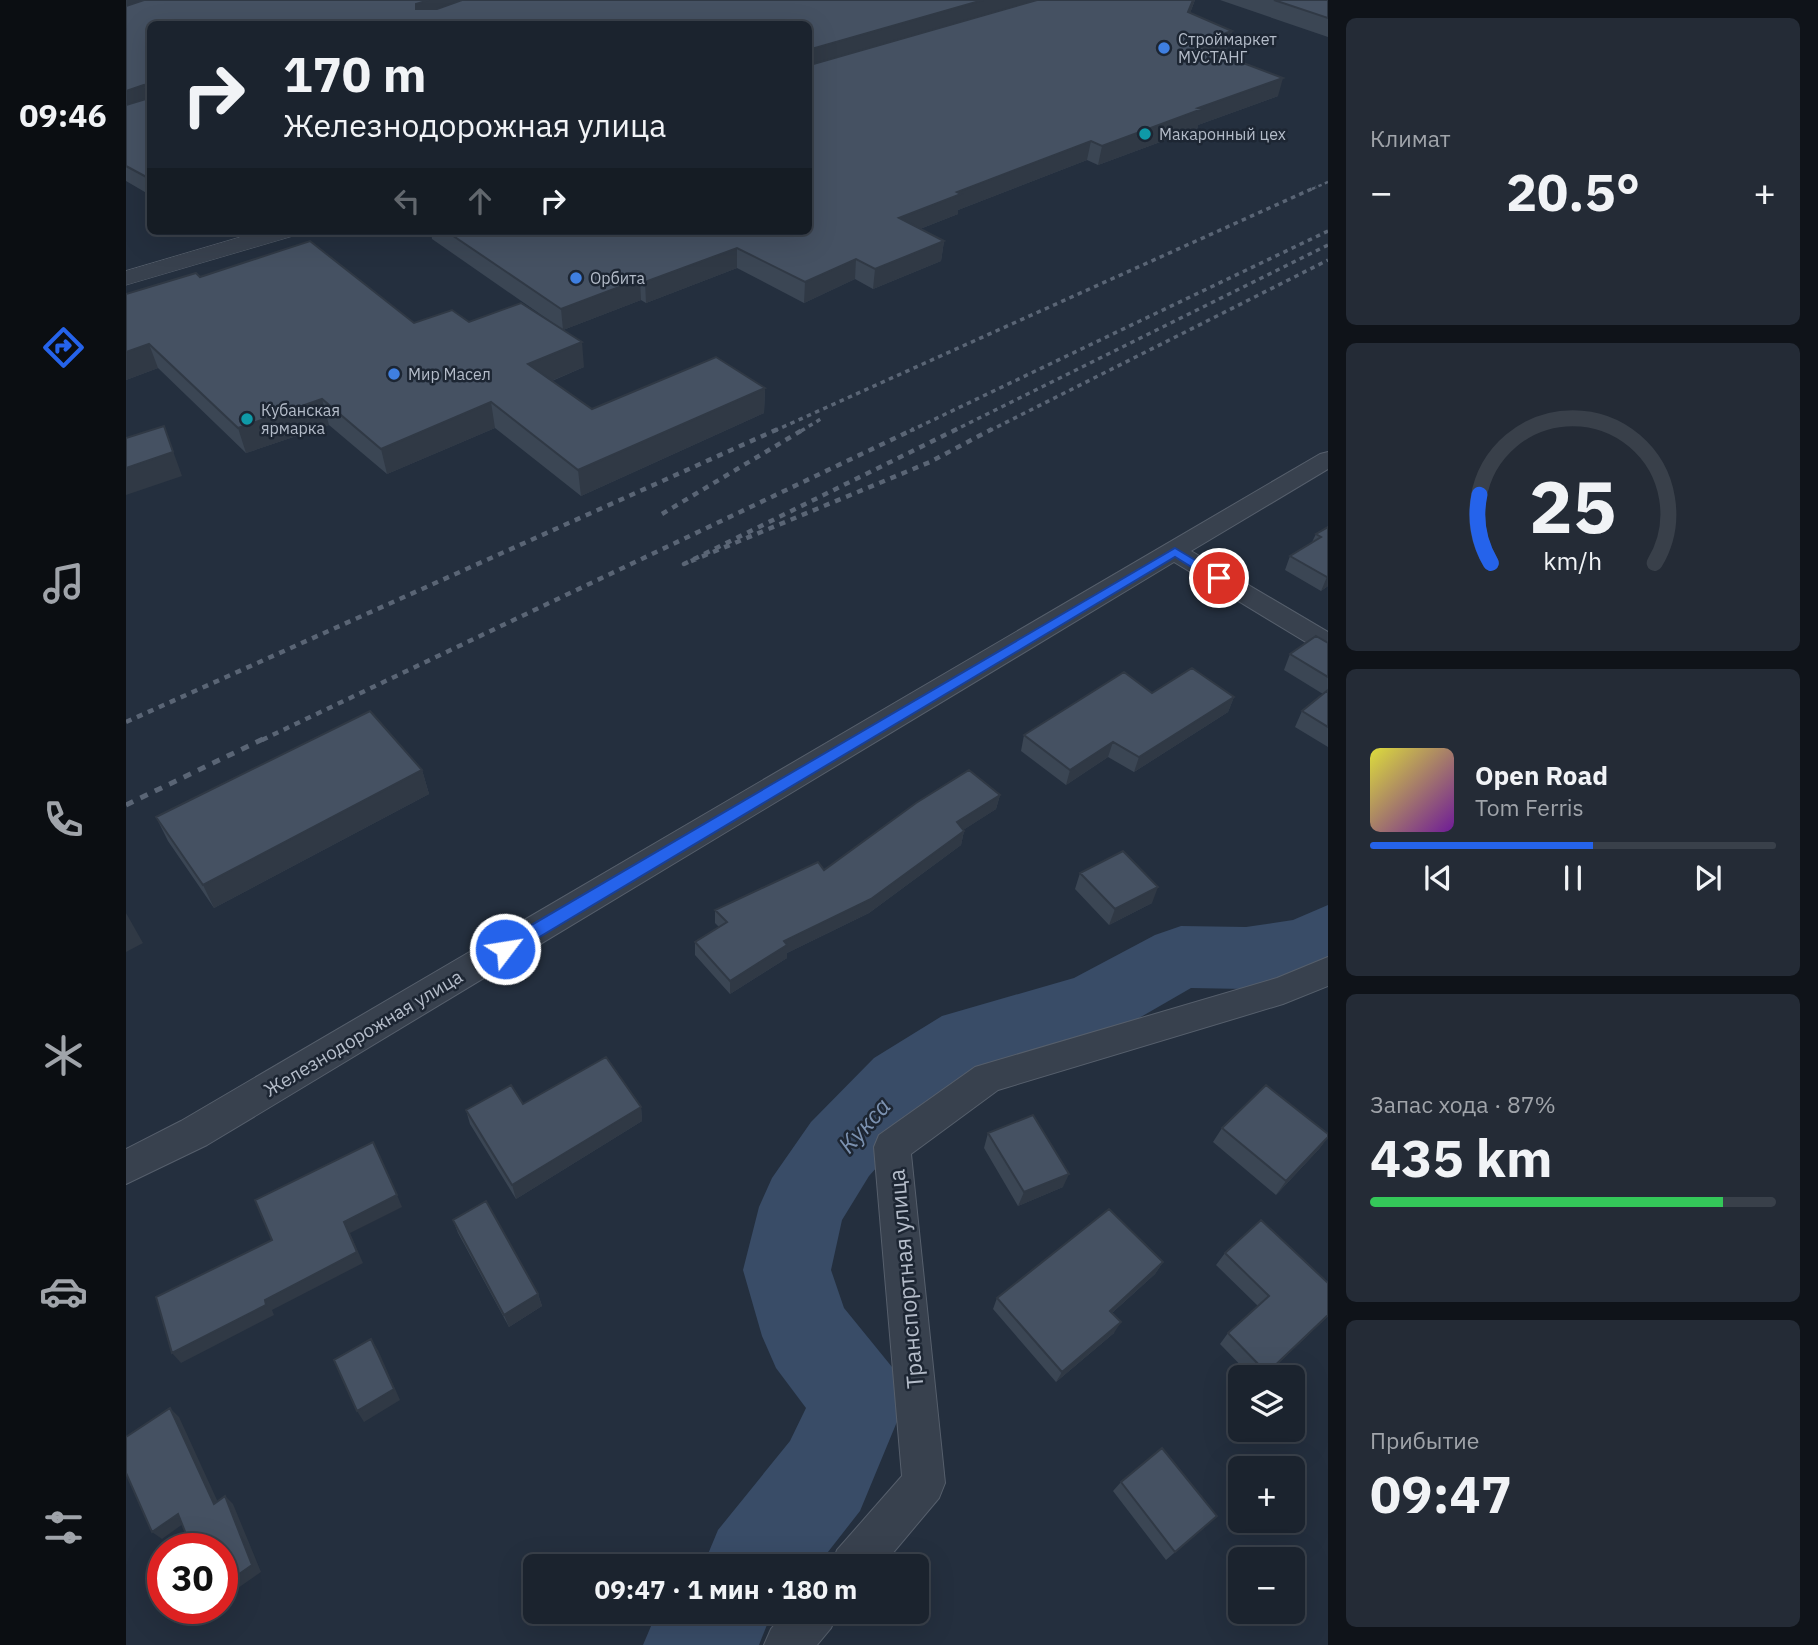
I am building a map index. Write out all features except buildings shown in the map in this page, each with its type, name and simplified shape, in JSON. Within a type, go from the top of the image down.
[{"type":"street","points":[[126,278],[271,235]]},
{"type":"street","name":"Железнодорожная улица","points":[[126,1167],[194,1133],[1175,552],[1320,474]]},
{"type":"street","points":[[1175,552],[1328,644]]},
{"type":"street","name":"Транспортная улица","points":[[863,1554],[924,1483],[892,1147],[987,1078],[1283,990],[1328,971]]},
{"type":"street","points":[[787,1645],[805,1624]]},
{"type":"waterway","name":"Кукса","points":[[763,1554],[825,1476],[859,1400],[808,1336],[787,1270],[802,1207],[840,1149],[902,1083],[970,1040],[1093,1006],[1181,957],[1246,958],[1310,947],[1328,935]]},
{"type":"waterway","name":"Кукса","points":[[696,1645],[711,1624]]},
{"type":"railway","points":[[1312,189],[1328,182]]},
{"type":"railway","points":[[774,431],[1316,187]]},
{"type":"railway","points":[[910,431],[1328,231]]},
{"type":"railway","points":[[953,431],[1328,245]]},
{"type":"railway","points":[[989,431],[1328,260]]},
{"type":"railway","points":[[801,431],[824,417]]},
{"type":"railway","points":[[126,722],[778,429]]},
{"type":"railway","points":[[662,514],[804,429]]},
{"type":"railway","points":[[262,740],[914,429]]},
{"type":"railway","points":[[957,429],[684,564],[930,462],[992,429]]},
{"type":"railway","points":[[126,805],[265,738]]},
{"type":"place","name":"Строймаркет МУСТАНГ","points":[[1164,48]]},
{"type":"place","name":"Макаронный цех","points":[[1145,134]]},
{"type":"place","name":"Орбита","points":[[576,278]]},
{"type":"place","name":"Мир Масел","points":[[394,374]]},
{"type":"place","name":"Кубанская ярмарка","points":[[247,419]]},
{"type":"route","points":[[505,949],[1175,552],[1219,578]]}]
